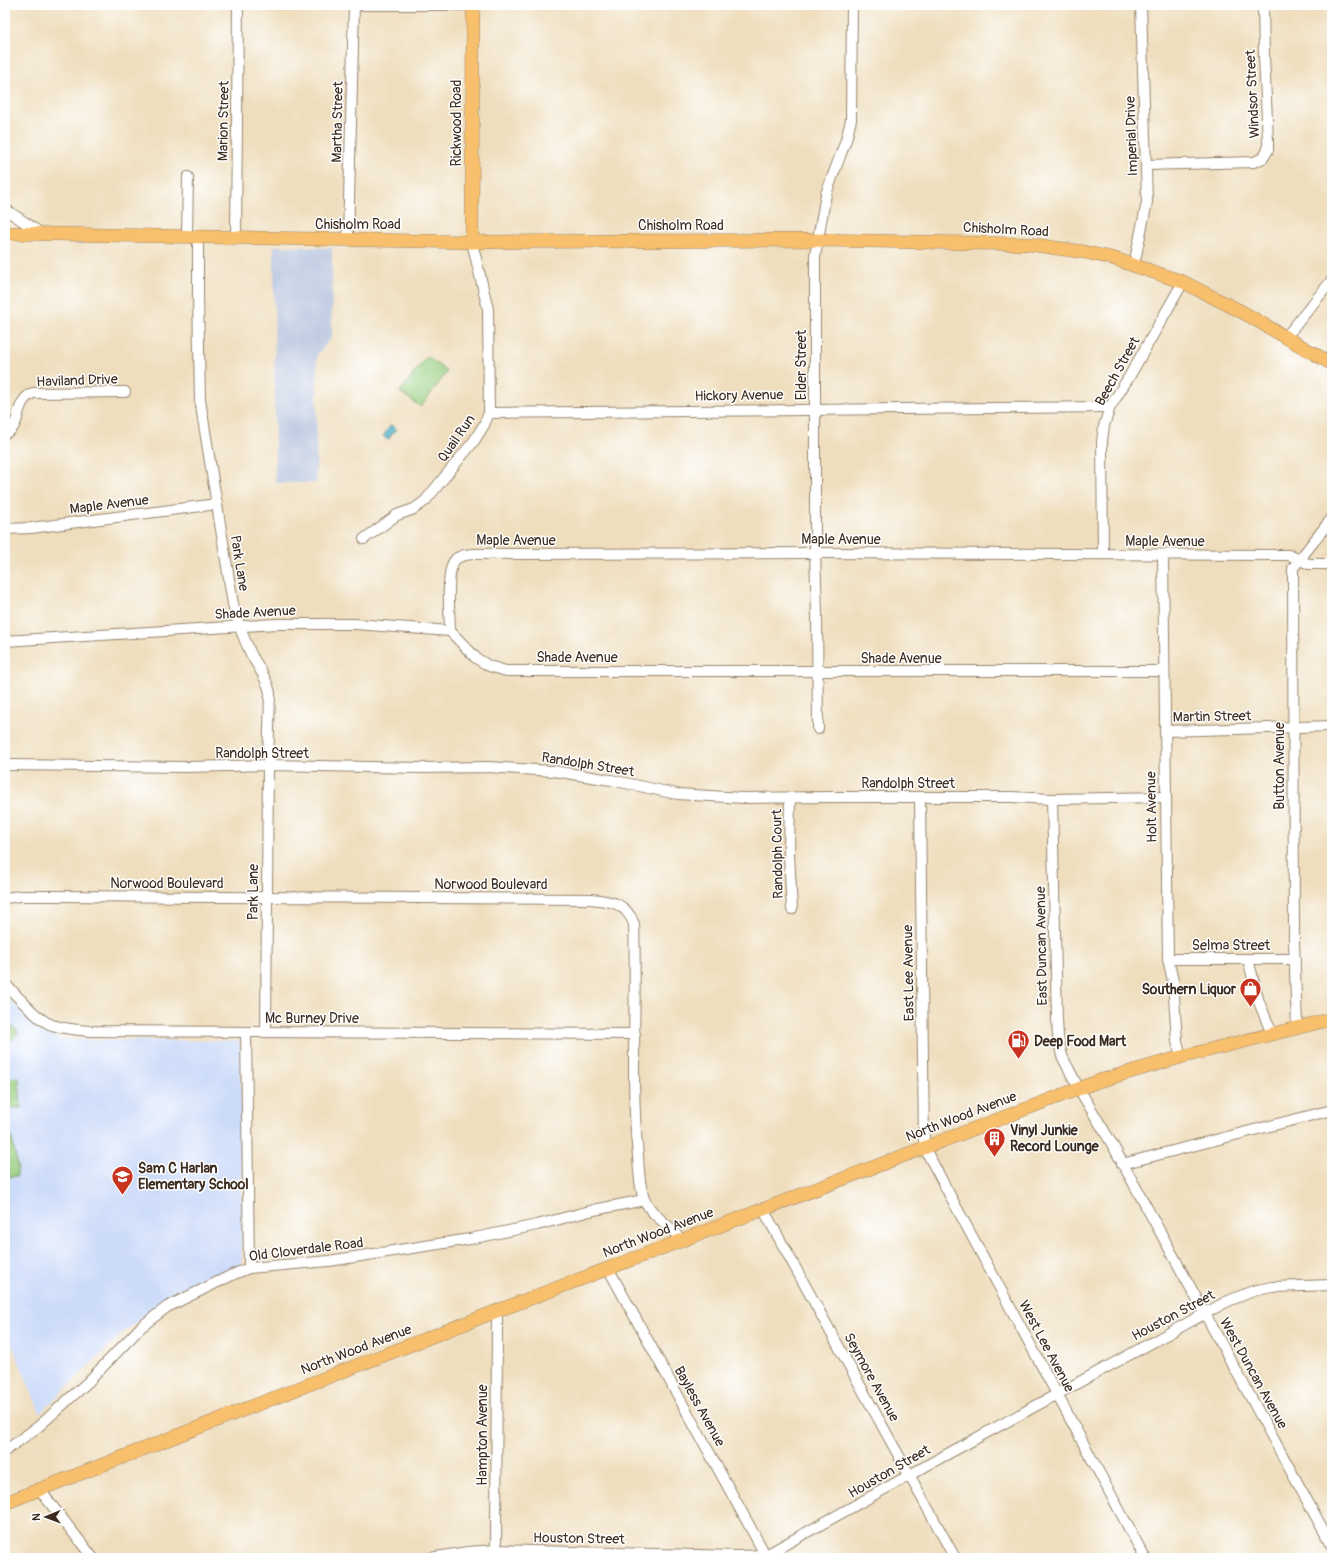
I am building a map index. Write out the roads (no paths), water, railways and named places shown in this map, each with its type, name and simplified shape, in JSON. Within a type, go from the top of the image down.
[{"type":"main road","name":"Rickwood Road","points":[[472,242],[473,5]]},
{"type":"main road","name":"Chisholm Road","points":[[5,233],[236,236],[281,239],[472,242],[818,240],[1028,244],[1084,252],[1134,265],[1183,282],[1238,309],[1332,364]]},
{"type":"main road","name":"North Wood Avenue","points":[[5,1503],[496,1311],[1079,1089],[1126,1072],[1332,1019]]},
{"type":"street","name":"Marion Street","points":[[236,236],[238,5]]},
{"type":"street","points":[[354,5],[473,5]]},
{"type":"street","name":"Martha Street","points":[[348,239],[354,5]]},
{"type":"street","name":"Elder Street","points":[[818,729],[815,553],[815,256],[826,194],[846,140],[851,120],[852,5]]},
{"type":"street","name":"Imperial Drive","points":[[1134,265],[1147,202],[1141,5]]},
{"type":"street","name":"Windsor Street","points":[[1146,165],[1235,164],[1254,162],[1263,158],[1268,150],[1263,5]]},
{"type":"street","name":"Park Lane","points":[[188,177],[198,296],[200,400],[233,604],[238,626],[268,683],[270,693],[266,1032]]},
{"type":"street","points":[[5,209],[42,234]]},
{"type":"street","name":"Quail Run","points":[[364,539],[397,515],[414,509],[425,501],[474,441],[484,425],[489,413],[488,309],[472,242]]},
{"type":"street","points":[[1286,337],[1332,280]]},
{"type":"street","name":"Beech Street","points":[[1103,554],[1102,440],[1104,426],[1110,407],[1129,377],[1183,282]]},
{"type":"street","name":"Haviland Drive","points":[[5,433],[14,427],[21,403],[26,397],[33,393],[125,392]]},
{"type":"street","name":"Hickory Avenue","points":[[489,413],[815,408],[1110,407]]},
{"type":"street","name":"Maple Avenue","points":[[5,529],[31,528],[217,504]]},
{"type":"street","name":"Button Avenue","points":[[1297,1027],[1294,959],[1293,568],[1332,518]]},
{"type":"street","name":"Maple Avenue","points":[[450,631],[450,570],[455,560],[462,556],[472,554],[815,553],[1289,555],[1310,564],[1332,564]]},
{"type":"street","name":"Holt Avenue","points":[[1163,555],[1168,959],[1173,980],[1177,1041],[1181,1057]]},
{"type":"street","name":"Shade Avenue","points":[[5,641],[238,626],[335,623],[450,631],[476,658],[489,666],[506,671],[1164,671]]},
{"type":"street","name":"Martin Street","points":[[1165,731],[1332,726]]},
{"type":"street","name":"Randolph Street","points":[[5,765],[186,768],[268,765],[420,768],[488,767],[544,770],[611,780],[676,794],[743,798],[1012,797],[1052,799],[1165,797]]},
{"type":"street","name":"Randolph Court","points":[[790,798],[789,854],[792,909]]},
{"type":"street","name":"East Lee Avenue","points":[[920,798],[924,1147]]},
{"type":"street","name":"East Duncan Avenue","points":[[1052,799],[1058,1031],[1062,1056],[1079,1089]]},
{"type":"street","name":"Norwood Boulevard","points":[[5,898],[20,896],[591,899],[616,903],[630,914],[634,924],[635,1126],[644,1200],[652,1212],[677,1235],[680,1241]]},
{"type":"street","name":"Selma Street","points":[[1168,959],[1294,959]]},
{"type":"street","points":[[1248,959],[1259,1002],[1272,1034]]},
{"type":"street","name":"Mc Burney Drive","points":[[5,984],[35,1014],[51,1025],[71,1030],[90,1032],[635,1034]]},
{"type":"street","points":[[246,1032],[249,1268]]},
{"type":"street","name":"West Duncan Avenue","points":[[1079,1089],[1205,1313],[1332,1546]]},
{"type":"street","points":[[1122,1164],[1332,1110]]},
{"type":"street","name":"West Lee Avenue","points":[[924,1147],[1145,1558]]},
{"type":"street","name":"Old Cloverdale Road","points":[[5,1452],[39,1426],[88,1382],[134,1333],[156,1315],[173,1304],[249,1268],[329,1261],[470,1238],[537,1225],[594,1210],[644,1200]]},
{"type":"street","name":"Seymore Avenue","points":[[763,1209],[955,1558]]},
{"type":"street","name":"Bayless Avenue","points":[[608,1268],[766,1557]]},
{"type":"street","name":"Houston Street","points":[[430,1558],[468,1552],[496,1554],[766,1557],[910,1475],[1205,1313],[1253,1291],[1278,1286],[1332,1285]]},
{"type":"street","name":"Hampton Avenue","points":[[496,1311],[496,1554]]},
{"type":"street","points":[[39,1489],[93,1558]]},
{"type":"water","points":[[391,425],[396,429],[388,440],[383,436]]},
{"type":"place","name":"Southern Liquor","points":[[1251,1008]]},
{"type":"place","name":"Deep Food Mart","points":[[1018,1060]]},
{"type":"place","name":"Vinyl Junkie Record Lounge","points":[[994,1158]]},
{"type":"place","name":"Sam C Harlan Elementary School","points":[[123,1196]]}]
